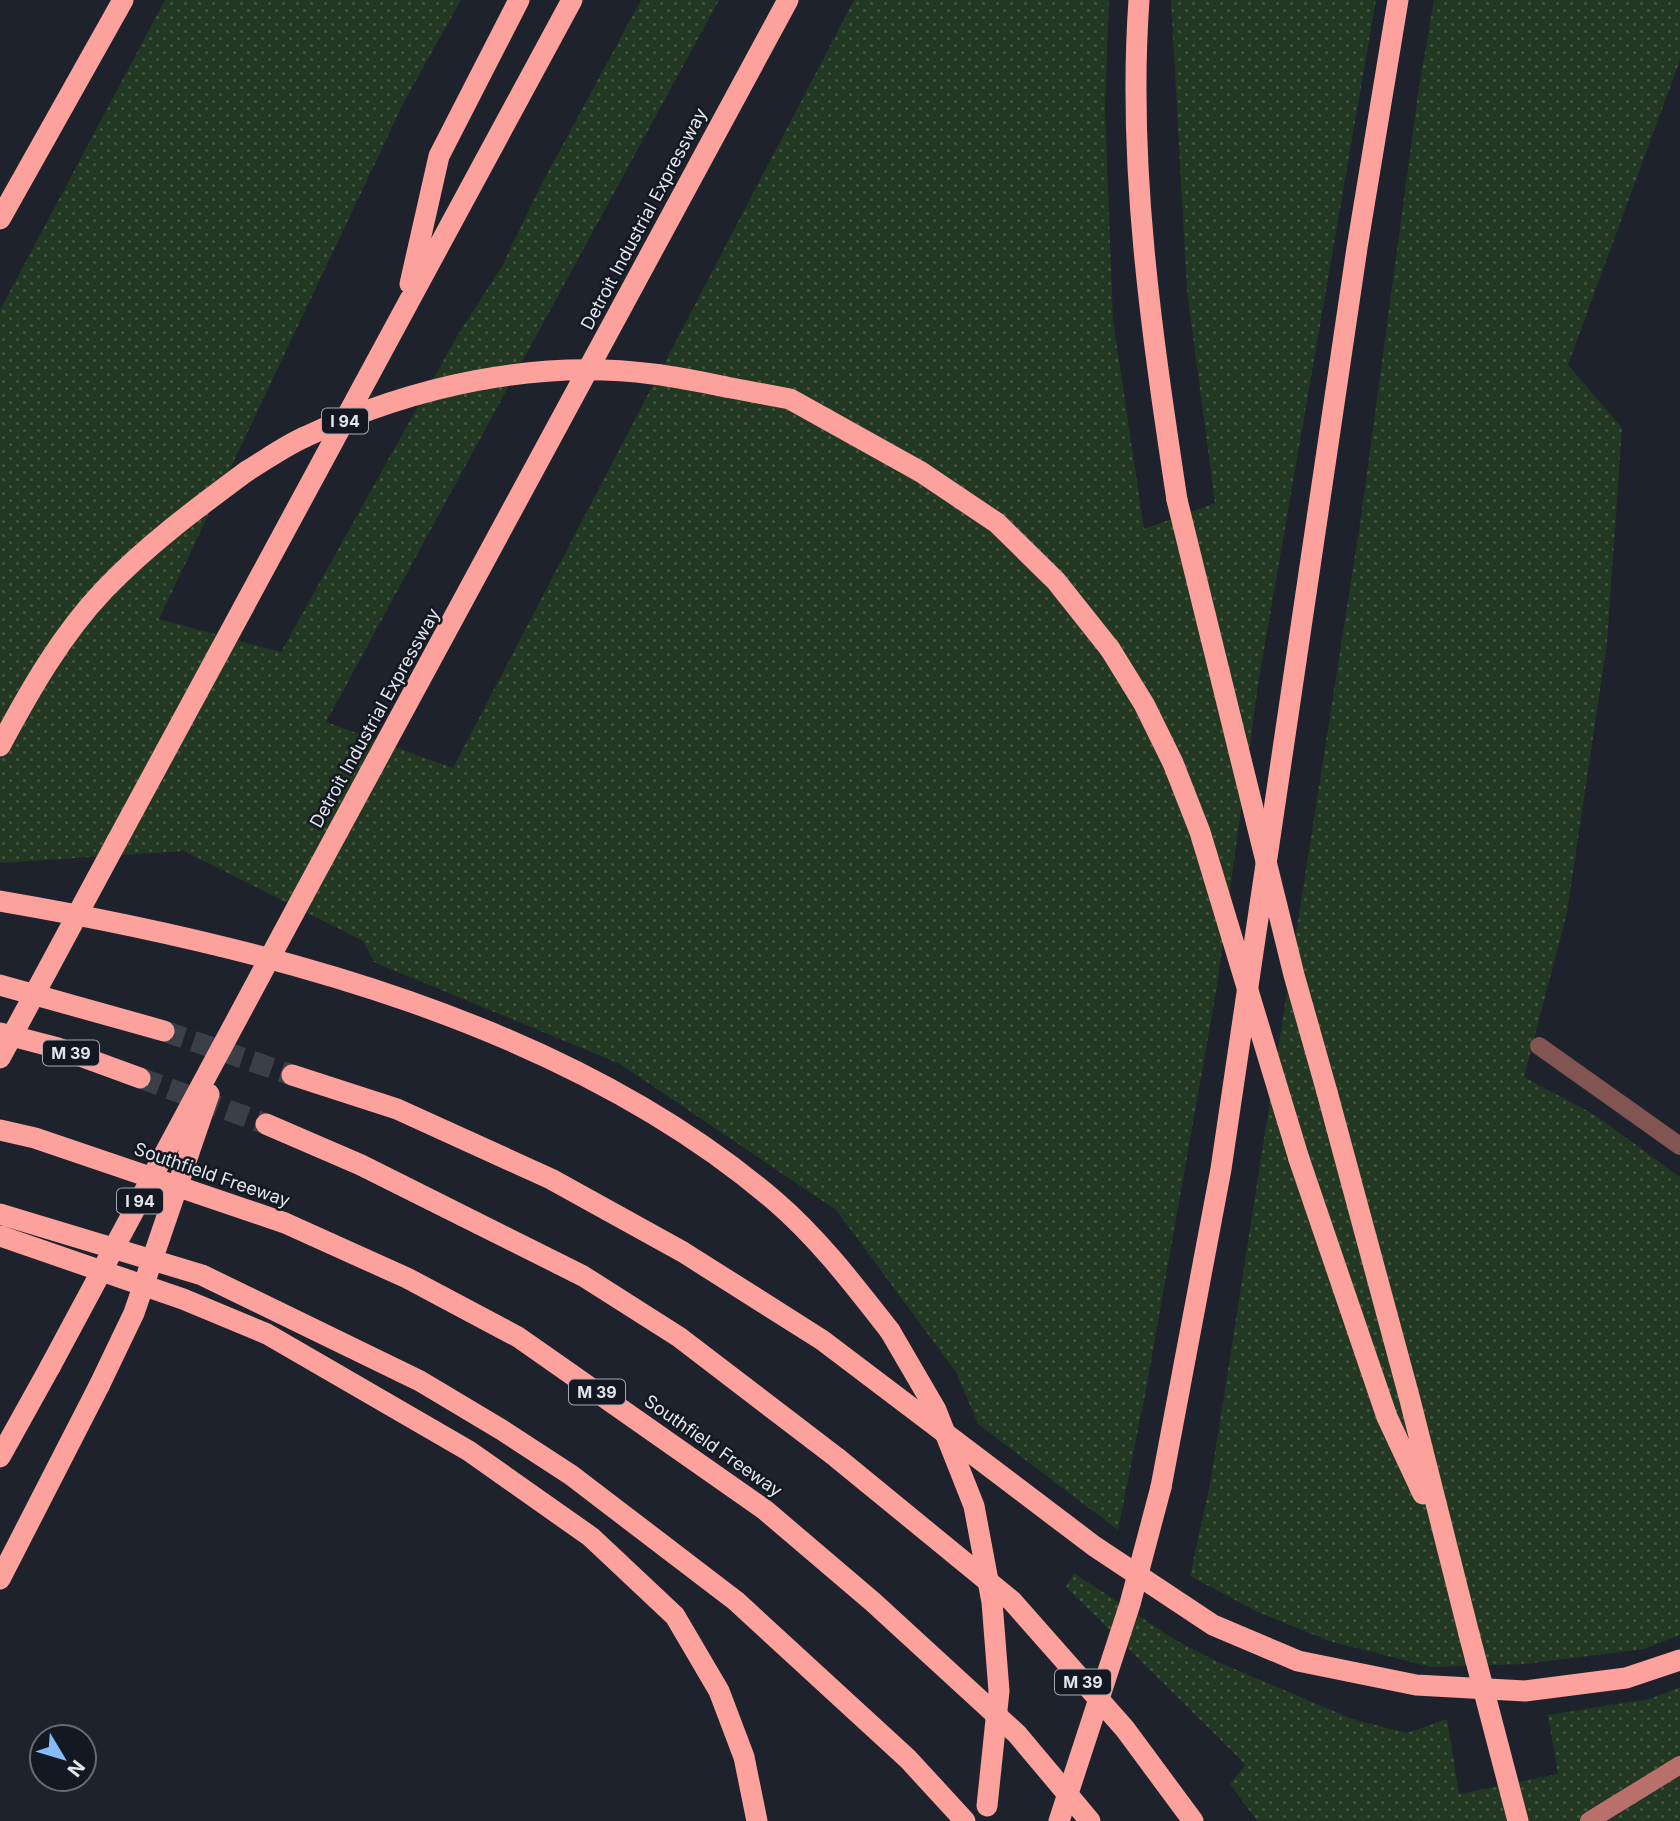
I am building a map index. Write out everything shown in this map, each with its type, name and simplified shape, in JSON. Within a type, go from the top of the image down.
[{"type":"highway","points":[[0,219],[122,0]]},
{"type":"highway","points":[[404,310],[439,156],[519,0]]},
{"type":"highway","name":"I 94","points":[[0,1058],[572,0]]},
{"type":"highway","name":"Detroit Industrial Expressway","points":[[0,1457],[788,0]]},
{"type":"highway","points":[[1139,0],[1136,40],[1139,176],[1151,324],[1177,500],[1294,975],[1407,1387],[1442,1534],[1518,1821]]},
{"type":"highway","points":[[1059,1821],[1130,1604],[1161,1487],[1222,1169],[1357,248],[1398,0]]},
{"type":"highway","points":[[0,746],[54,655],[102,592],[155,541],[247,471],[305,436],[412,395],[477,380],[553,370],[652,373],[790,399],[921,472],[997,523],[1056,581],[1110,649],[1144,704],[1173,763],[1200,832],[1299,1159],[1387,1416],[1442,1534]]},
{"type":"highway","points":[[0,901],[127,923],[351,983],[500,1036],[623,1096],[706,1147],[776,1202],[835,1261],[890,1331],[936,1410],[974,1506],[992,1602],[999,1691],[983,1821]]},
{"type":"highway","points":[[0,985],[164,1031]]},
{"type":"highway","name":"M 39","points":[[0,1033],[58,1048],[140,1078]]},
{"type":"highway","points":[[0,1580],[134,1313],[229,1035]]},
{"type":"highway","points":[[292,1075],[397,1109],[551,1179],[683,1252],[821,1340],[1105,1553],[1213,1625],[1298,1661],[1416,1685],[1525,1691],[1626,1678],[1680,1660]]},
{"type":"highway","name":"M 39","points":[[266,1124],[361,1165],[570,1270],[679,1337],[836,1457],[1012,1601],[1125,1729],[1194,1821]]},
{"type":"highway","name":"Southfield Freeway","points":[[0,1130],[36,1138],[285,1223],[407,1278],[518,1337],[765,1510],[873,1602],[1017,1734],[1090,1821]]},
{"type":"highway","points":[[0,1214],[202,1275],[385,1363],[502,1430],[571,1475],[736,1601],[908,1759],[965,1821]]},
{"type":"highway","points":[[0,1236],[183,1299],[267,1334],[469,1451],[591,1537],[675,1616],[719,1691],[744,1757],[757,1821]]},
{"type":"main road","points":[[1589,1821],[1680,1765]]},
{"type":"street","points":[[1539,1046],[1680,1146]]},
{"type":"green space","points":[[165,0],[461,0],[405,100],[159,619],[281,652],[456,338],[502,266],[540,187],[641,0],[719,0],[326,722],[453,768],[854,0],[1109,0],[1105,108],[1113,320],[1144,529],[1215,503],[1187,291],[1171,0],[1376,0],[1258,685],[1217,986],[1146,1390],[1118,1530],[978,1424],[956,1372],[836,1210],[620,1064],[374,962],[363,941],[184,851],[0,863],[0,310]]},
{"type":"green space","points":[[1434,0],[1680,0],[1680,60],[1568,365],[1622,428],[1607,643],[1567,913],[1524,1077],[1595,1115],[1680,1177],[1680,1635],[1644,1649],[1525,1664],[1431,1667],[1329,1641],[1258,1612],[1190,1576],[1211,1479],[1361,517],[1419,87]]},
{"type":"green space","points":[[1074,1573],[1177,1641],[1218,1662],[1352,1719],[1407,1733],[1447,1719],[1459,1794],[1558,1774],[1548,1715],[1649,1699],[1680,1687],[1680,1821],[1257,1821],[1230,1784],[1246,1765],[1066,1587]]},
{"type":"tunnel","points":[[164,1031],[292,1075]]},
{"type":"tunnel","points":[[140,1078],[266,1124]]}]
